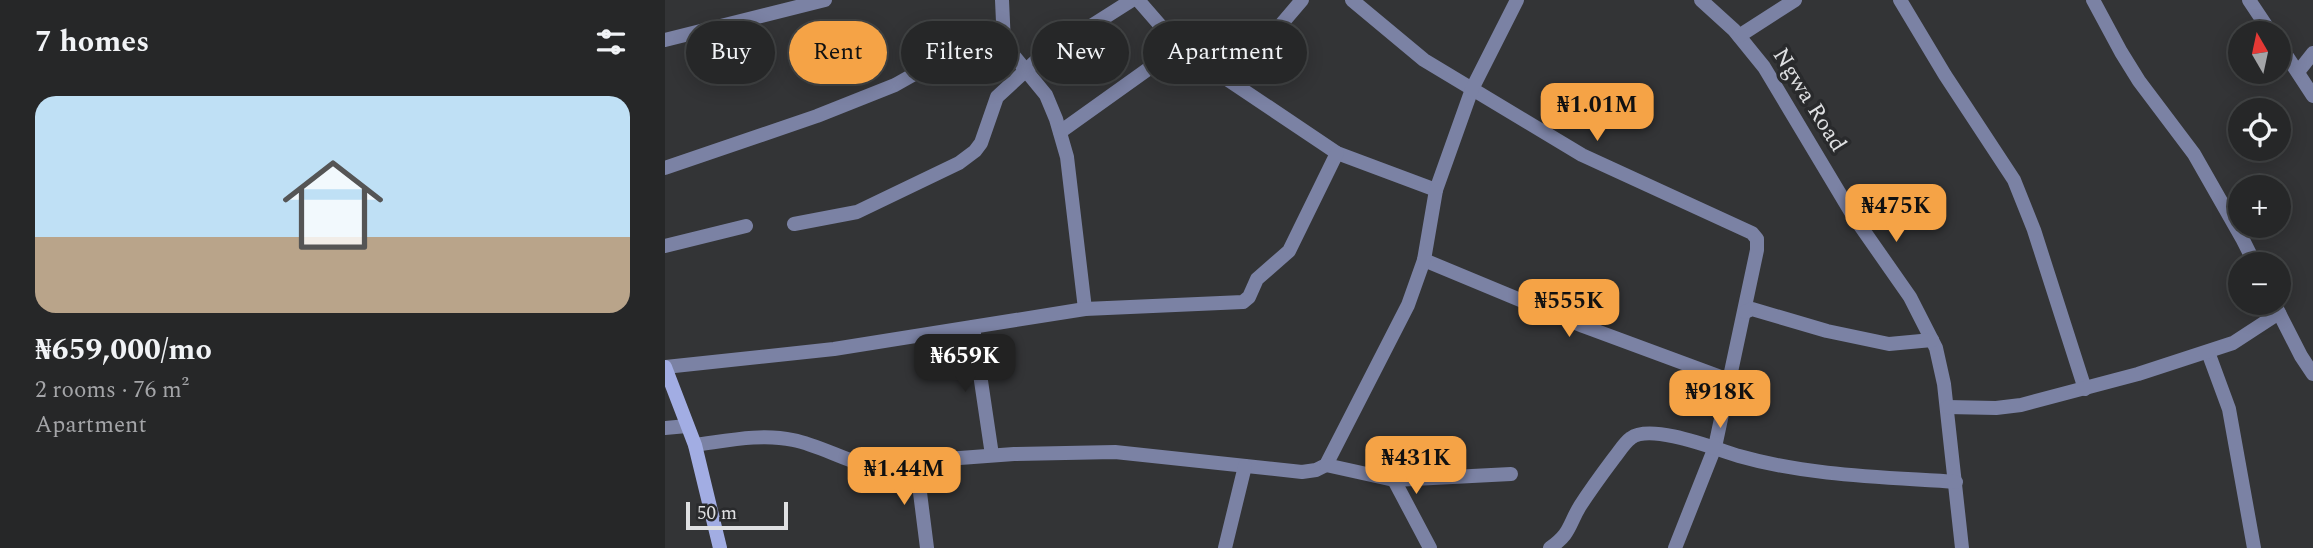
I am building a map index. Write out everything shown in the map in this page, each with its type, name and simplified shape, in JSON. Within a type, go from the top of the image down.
[{"type":"street","points":[[665,40],[825,0]]},
{"type":"street","points":[[1002,0],[1003,21]]},
{"type":"street","points":[[794,224],[857,212],[959,163],[981,143],[997,97],[1054,48],[1132,0]]},
{"type":"street","points":[[1138,0],[1156,21]]},
{"type":"street","points":[[1283,21],[1302,0]]},
{"type":"street","points":[[1352,0],[1424,60],[1582,155],[1752,233],[1757,239],[1745,312],[1715,447],[1675,548]]},
{"type":"street","points":[[695,444],[757,438],[790,439],[865,465],[992,455],[1115,452],[1302,472],[1326,465],[1408,304],[1424,260],[1436,190],[1472,89],[1517,0]]},
{"type":"street","name":"Ngwa Road","points":[[1701,0],[1739,36],[1764,67],[1852,214],[1903,286],[1932,340],[1941,364],[1962,548]]},
{"type":"street","points":[[1739,36],[1795,0]]},
{"type":"street","points":[[1900,0],[1945,75],[2014,180],[2034,230],[2085,389]]},
{"type":"street","points":[[2093,0],[2127,62],[2194,154],[2249,252]]},
{"type":"street","points":[[2249,0],[2263,21]]},
{"type":"street","points":[[2298,72],[2313,53]]},
{"type":"street","points":[[1018,61],[1046,95],[1067,157],[1086,309]]},
{"type":"street","points":[[2291,62],[2313,96]]},
{"type":"street","points":[[1060,132],[1143,73]]},
{"type":"street","points":[[665,168],[817,116],[901,82]]},
{"type":"street","points":[[1237,84],[1337,153],[1436,190]]},
{"type":"street","points":[[720,548],[695,444],[665,367],[834,349],[1086,309],[1243,302],[1249,297],[1257,279],[1289,251],[1337,153]]},
{"type":"street","points":[[665,246],[746,226]]},
{"type":"street","points":[[1424,260],[1583,326],[1729,380]]},
{"type":"street","points":[[1745,312],[1752,309],[1827,331],[1889,344],[1932,340]]},
{"type":"street","points":[[1947,407],[1996,408],[2021,405],[2085,389],[2208,352],[2242,337],[2269,315]]},
{"type":"street","points":[[2280,315],[2313,374]]},
{"type":"street","points":[[973,327],[992,455]]},
{"type":"street","points":[[2208,352],[2229,409],[2253,548]]},
{"type":"street","points":[[665,428],[687,426]]},
{"type":"street","points":[[1550,548],[1568,532],[1574,515],[1593,485],[1630,438],[1644,433],[1796,467],[1956,482]]},
{"type":"street","points":[[916,461],[927,548]]},
{"type":"street","points":[[1326,465],[1394,480],[1511,474]]},
{"type":"street","points":[[1225,548],[1245,466]]},
{"type":"street","points":[[1394,480],[1430,548]]}]
